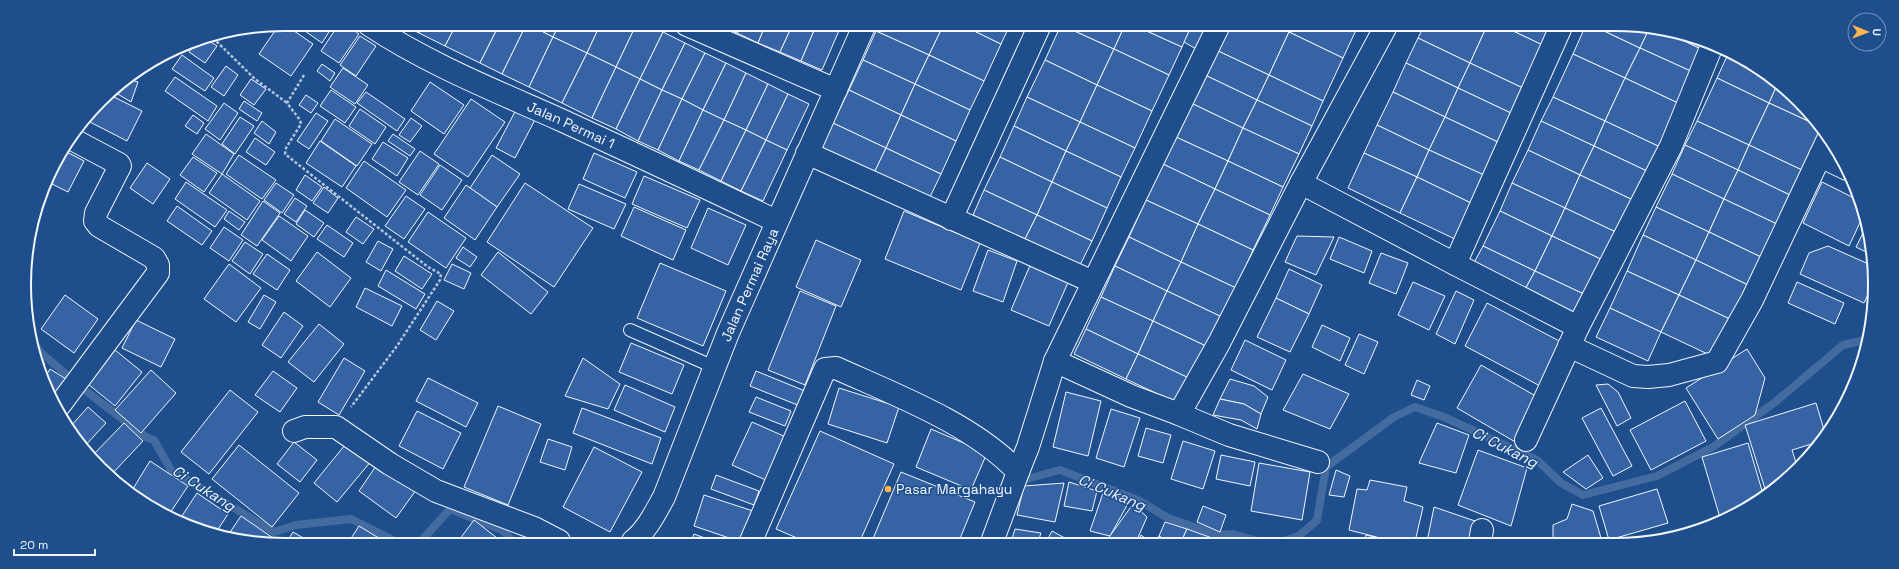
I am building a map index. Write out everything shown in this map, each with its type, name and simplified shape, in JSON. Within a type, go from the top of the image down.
[{"type":"street","name":"Jalan Permai 1","points":[[379,31],[407,48],[446,68],[582,129],[776,221]]},
{"type":"street","points":[[701,31],[836,90]]},
{"type":"street","name":"Jalan Permai Raya","points":[[636,538],[652,519],[664,497],[714,367],[776,221],[862,31]]},
{"type":"street","points":[[951,219],[1037,31]]},
{"type":"street","points":[[993,538],[1028,446],[1055,361],[1216,31]]},
{"type":"street","points":[[1179,414],[1219,343],[1301,183],[1384,31]]},
{"type":"street","points":[[1455,264],[1559,31]]},
{"type":"street","points":[[1526,440],[1573,336],[1671,146],[1711,50]]},
{"type":"street","points":[[62,402],[158,273],[158,265],[154,258],[96,224],[96,213],[120,165],[76,141]]},
{"type":"street","points":[[1301,183],[1455,264],[1573,336],[1633,376],[1648,377],[1669,375],[1717,362],[1752,300],[1824,146]]},
{"type":"street","points":[[807,153],[1093,282]]},
{"type":"street","points":[[1055,361],[1131,396],[1229,435],[1318,462]]},
{"type":"street","points":[[752,538],[825,369],[830,367],[836,368],[924,408],[976,438],[1004,458],[1018,472]]},
{"type":"street","points":[[294,431],[305,427],[336,427],[390,464],[436,491],[534,528],[553,538]]},
{"type":"lane","points":[[630,330],[714,367]]},
{"type":"path","points":[[216,41],[254,79],[287,103],[300,120],[301,124],[286,148],[284,154],[428,267],[441,274],[440,280],[397,346],[336,427]]},
{"type":"path","points":[[287,103],[304,75]]},
{"type":"building","points":[[294,31],[313,44],[291,76],[259,54],[274,32]]},
{"type":"building","points":[[305,31],[330,31],[322,43]]},
{"type":"building","points":[[334,31],[355,31],[359,34],[339,63],[321,51]]},
{"type":"building","points":[[420,31],[453,31],[445,46],[419,33]]},
{"type":"building","points":[[453,31],[496,31],[480,63],[445,46]]},
{"type":"building","points":[[496,31],[523,31],[502,74],[480,63]]},
{"type":"building","points":[[523,31],[542,31],[553,37],[529,87],[502,74]]},
{"type":"building","points":[[542,31],[556,31],[553,37]]},
{"type":"building","points":[[556,31],[597,31],[587,53],[553,37]]},
{"type":"building","points":[[597,31],[633,31],[616,67],[587,53]]},
{"type":"building","points":[[633,31],[663,32],[640,79],[616,67]]},
{"type":"building","points":[[738,31],[763,31],[758,43],[737,33]]},
{"type":"building","points":[[763,31],[790,31],[780,52],[758,43]]},
{"type":"building","points":[[790,31],[814,31],[801,61],[780,52]]},
{"type":"building","points":[[814,31],[839,31],[822,70],[801,61]]},
{"type":"building","points":[[876,31],[941,31],[929,55]]},
{"type":"building","points":[[876,31],[929,55],[915,84],[863,60]]},
{"type":"building","points":[[941,31],[974,31],[1001,44],[984,81],[929,55]]},
{"type":"building","points":[[974,31],[1007,31],[1001,44]]},
{"type":"building","points":[[1058,31],[1075,31],[1114,49],[1097,85],[1045,60]]},
{"type":"building","points":[[1075,31],[1122,31],[1114,49]]},
{"type":"building","points":[[1122,31],[1147,31],[1182,47],[1169,75],[1114,49]]},
{"type":"building","points":[[1147,31],[1189,31],[1182,47]]},
{"type":"building","points":[[1189,31],[1207,31],[1198,50],[1184,42]]},
{"type":"building","points":[[1225,31],[1289,32],[1269,75],[1216,50]]},
{"type":"building","points":[[1289,31],[1356,31],[1343,58]]},
{"type":"building","points":[[1422,31],[1485,31],[1470,63],[1418,38]]},
{"type":"building","points":[[1485,31],[1513,31],[1545,46],[1525,89],[1470,63]]},
{"type":"building","points":[[1513,31],[1552,31],[1545,46]]},
{"type":"building","points":[[1583,31],[1604,31],[1640,48],[1625,78],[1573,54]]},
{"type":"building","points":[[1604,31],[1647,33],[1640,48]]},
{"type":"building","points":[[663,32],[685,43],[662,90],[640,79]]},
{"type":"building","points":[[1289,32],[1343,58],[1323,101],[1269,75]]},
{"type":"building","points":[[1647,33],[1685,41],[1705,51],[1695,73],[1640,48]]},
{"type":"building","points":[[360,36],[376,46],[356,76],[340,65]]},
{"type":"building","points":[[553,37],[587,53],[562,103],[529,87]]},
{"type":"building","points":[[1418,38],[1470,63],[1458,88],[1406,63]]},
{"type":"building","points":[[1685,41],[1706,48],[1705,51]]},
{"type":"building","points":[[211,42],[217,46],[205,63],[189,52],[192,48]]},
{"type":"building","points":[[685,43],[705,53],[682,99],[662,90]]},
{"type":"building","points":[[1640,48],[1695,73],[1680,104],[1625,78]]},
{"type":"building","points":[[1114,49],[1169,75],[1152,111],[1097,85]]},
{"type":"building","points":[[1216,50],[1269,75],[1257,100],[1205,75]]},
{"type":"building","points":[[587,53],[616,67],[592,118],[562,103]]},
{"type":"building","points":[[705,53],[726,63],[703,110],[682,99]]},
{"type":"building","points":[[1573,54],[1625,78],[1605,121],[1553,97]]},
{"type":"building","points":[[182,55],[214,78],[205,91],[172,69]]},
{"type":"building","points":[[929,55],[984,81],[970,110],[915,84]]},
{"type":"building","points":[[1727,57],[1776,89],[1769,103],[1717,78]]},
{"type":"building","points":[[863,60],[915,84],[901,115],[849,90]]},
{"type":"building","points":[[1045,60],[1097,85],[1080,122],[1027,97]]},
{"type":"building","points":[[726,63],[746,73],[724,120],[703,110]]},
{"type":"building","points":[[1406,63],[1458,88],[1445,117],[1393,92]]},
{"type":"building","points":[[1470,63],[1525,89],[1513,114],[1458,88]]},
{"type":"building","points":[[322,64],[335,73],[330,81],[317,71]]},
{"type":"building","points":[[226,66],[238,75],[224,96],[211,87]]},
{"type":"building","points":[[616,67],[640,79],[616,129],[592,118]]},
{"type":"building","points":[[343,68],[368,85],[355,104],[330,87]]},
{"type":"building","points":[[746,73],[768,84],[746,130],[724,120]]},
{"type":"building","points":[[1205,75],[1257,100],[1243,128],[1191,103]]},
{"type":"building","points":[[1269,75],[1323,101],[1312,126],[1257,100]]},
{"type":"building","points":[[175,77],[217,106],[208,121],[165,91]]},
{"type":"building","points":[[1625,78],[1680,104],[1660,147],[1605,121]]},
{"type":"building","points":[[1717,78],[1769,103],[1749,145],[1697,121]]},
{"type":"building","points":[[251,79],[266,89],[254,105],[240,95]]},
{"type":"building","points":[[640,79],[662,90],[638,141],[616,129]]},
{"type":"building","points":[[134,81],[138,82],[131,102],[117,94]]},
{"type":"building","points":[[430,82],[464,105],[444,134],[411,111]]},
{"type":"building","points":[[768,84],[788,94],[766,140],[746,130]]},
{"type":"building","points":[[915,84],[970,110],[956,141],[901,115]]},
{"type":"building","points":[[1097,85],[1152,111],[1135,148],[1080,122]]},
{"type":"building","points":[[1458,88],[1513,114],[1500,143],[1445,117]]},
{"type":"building","points":[[1776,89],[1794,105],[1809,121],[1769,103]]},
{"type":"building","points":[[331,90],[356,107],[345,123],[320,106]]},
{"type":"building","points":[[662,90],[682,99],[658,150],[638,141]]},
{"type":"building","points":[[849,90],[901,115],[886,148],[833,123]]},
{"type":"building","points":[[366,92],[405,119],[397,131],[357,103]]},
{"type":"building","points":[[1393,92],[1445,117],[1429,150],[1377,125]]},
{"type":"building","points":[[788,94],[809,104],[787,150],[766,140]]},
{"type":"building","points":[[306,95],[318,103],[311,113],[299,105]]},
{"type":"building","points":[[114,97],[142,111],[127,141],[90,122]]},
{"type":"building","points":[[1027,97],[1080,122],[1066,151],[1014,126]]},
{"type":"building","points":[[1553,97],[1605,121],[1594,146],[1541,121]]},
{"type":"building","points":[[471,99],[505,122],[468,177],[434,154]]},
{"type":"building","points":[[682,99],[703,110],[679,161],[658,150]]},
{"type":"building","points":[[1257,100],[1312,126],[1299,154],[1243,128]]},
{"type":"building","points":[[244,101],[262,113],[257,121],[239,109]]},
{"type":"building","points":[[224,103],[238,113],[220,140],[205,129]]},
{"type":"building","points":[[1191,103],[1243,128],[1228,161],[1176,137]]},
{"type":"building","points":[[1769,103],[1809,121],[1820,136],[1804,171],[1749,145]]},
{"type":"building","points":[[519,104],[538,114],[515,158],[496,148]]},
{"type":"building","points":[[360,109],[386,127],[375,144],[349,126]]},
{"type":"building","points":[[703,110],[724,120],[699,170],[679,161]]},
{"type":"building","points":[[316,113],[328,121],[309,149],[297,141]]},
{"type":"building","points":[[193,115],[204,123],[197,134],[185,126]]},
{"type":"building","points":[[901,115],[956,141],[941,174],[886,148]]},
{"type":"building","points":[[240,117],[254,126],[235,154],[222,144]]},
{"type":"building","points":[[1445,117],[1500,143],[1484,175],[1429,150]]},
{"type":"building","points":[[411,118],[422,126],[410,142],[399,135]]},
{"type":"building","points":[[335,119],[372,144],[357,166],[321,141]]},
{"type":"building","points":[[724,120],[746,130],[721,181],[699,170]]},
{"type":"building","points":[[262,121],[276,132],[269,144],[254,133]]},
{"type":"building","points":[[1541,121],[1594,146],[1580,175],[1528,150]]},
{"type":"building","points":[[1605,121],[1660,147],[1649,172],[1594,146]]},
{"type":"building","points":[[1697,121],[1749,145],[1738,170],[1685,145]]},
{"type":"building","points":[[1080,122],[1135,148],[1121,177],[1066,151]]},
{"type":"building","points":[[833,123],[886,148],[874,173],[822,148]]},
{"type":"building","points":[[1377,125],[1429,150],[1417,177],[1364,153]]},
{"type":"building","points":[[1014,126],[1066,151],[1052,182],[1000,157]]},
{"type":"building","points":[[1243,128],[1299,154],[1283,187],[1228,161]]},
{"type":"building","points":[[746,130],[766,140],[741,191],[721,181]]},
{"type":"building","points":[[206,134],[234,154],[222,174],[192,154]]},
{"type":"building","points":[[393,134],[415,149],[410,156],[388,141]]},
{"type":"building","points":[[1176,137],[1228,161],[1215,189],[1163,164]]},
{"type":"building","points":[[255,138],[275,152],[266,165],[246,152]]},
{"type":"building","points":[[766,140],[787,150],[763,201],[741,191]]},
{"type":"building","points":[[320,141],[356,166],[342,187],[306,163]]},
{"type":"building","points":[[383,142],[408,158],[397,176],[372,159]]},
{"type":"building","points":[[1685,145],[1738,170],[1724,199],[1672,174]]},
{"type":"building","points":[[1749,145],[1804,171],[1792,196],[1738,170]]},
{"type":"building","points":[[1594,146],[1649,172],[1635,201],[1580,175]]},
{"type":"building","points":[[886,148],[941,174],[929,199],[874,173]]},
{"type":"building","points":[[1429,150],[1484,175],[1471,203],[1417,177]]},
{"type":"building","points":[[1528,150],[1580,175],[1565,208],[1512,183]]},
{"type":"building","points":[[420,151],[439,164],[418,195],[399,182]]},
{"type":"building","points":[[1066,151],[1121,177],[1107,208],[1052,182]]},
{"type":"building","points":[[68,153],[84,161],[68,192],[52,184]]},
{"type":"building","points":[[594,153],[637,172],[625,198],[583,179]]},
{"type":"building","points":[[1364,153],[1417,177],[1400,213],[1348,188]]},
{"type":"building","points":[[239,155],[276,180],[262,199],[226,174]]},
{"type":"building","points":[[492,155],[520,174],[497,207],[470,188]]},
{"type":"building","points":[[193,157],[217,173],[204,192],[180,175]]},
{"type":"building","points":[[1000,157],[1052,182],[1037,215],[984,190]]},
{"type":"building","points":[[364,161],[406,190],[387,217],[346,188]]},
{"type":"building","points":[[1228,161],[1283,187],[1270,215],[1215,189]]},
{"type":"building","points":[[147,163],[170,179],[153,204],[130,188]]},
{"type":"building","points":[[1163,164],[1215,189],[1198,224],[1146,200]]},
{"type":"building","points":[[440,165],[462,180],[442,210],[420,195]]},
{"type":"building","points":[[1738,170],[1792,196],[1779,225],[1724,199]]},
{"type":"building","points":[[222,174],[260,201],[247,220],[209,193]]},
{"type":"building","points":[[1672,174],[1724,199],[1709,232],[1656,207]]},
{"type":"building","points":[[305,175],[322,187],[312,201],[296,190]]},
{"type":"building","points":[[1580,175],[1635,201],[1620,234],[1565,208]]},
{"type":"building","points":[[644,176],[700,200],[687,228],[632,204]]},
{"type":"building","points":[[1417,177],[1471,203],[1455,239],[1400,213]]},
{"type":"building","points":[[186,182],[227,210],[215,227],[175,199]]},
{"type":"building","points":[[1052,182],[1107,208],[1092,241],[1037,215]]},
{"type":"building","points":[[1822,182],[1853,197],[1860,223],[1849,246],[1803,223]]},
{"type":"building","points":[[276,183],[294,195],[282,213],[264,200]]},
{"type":"building","points":[[525,183],[593,228],[554,287],[487,242]]},
{"type":"building","points":[[1512,183],[1565,208],[1552,236],[1500,211]]},
{"type":"building","points":[[579,184],[626,204],[614,229],[568,209]]},
{"type":"building","points":[[466,185],[497,207],[475,240],[444,218]]},
{"type":"building","points":[[324,187],[338,198],[328,213],[313,203]]},
{"type":"building","points":[[1215,189],[1270,215],[1253,250],[1198,224]]},
{"type":"building","points":[[984,190],[1037,215],[1025,239],[973,215]]},
{"type":"building","points":[[406,196],[425,209],[404,239],[385,226]]},
{"type":"building","points":[[295,198],[307,206],[296,222],[284,214]]},
{"type":"building","points":[[1724,199],[1779,225],[1763,258],[1709,232]]},
{"type":"building","points":[[1146,200],[1198,224],[1181,262],[1129,237]]},
{"type":"building","points":[[263,201],[280,213],[257,246],[241,235]]},
{"type":"building","points":[[177,206],[212,231],[202,245],[167,221]]},
{"type":"building","points":[[634,207],[686,230],[673,260],[621,236]]},
{"type":"building","points":[[1656,207],[1709,232],[1696,260],[1643,235]]},
{"type":"building","points":[[708,208],[746,225],[728,265],[691,248]]},
{"type":"building","points":[[1565,208],[1620,234],[1607,262],[1552,236]]},
{"type":"building","points":[[305,210],[324,223],[314,237],[296,224]]},
{"type":"building","points":[[229,211],[245,222],[239,230],[224,219]]},
{"type":"building","points":[[904,211],[980,243],[961,290],[885,259]]},
{"type":"building","points":[[1500,211],[1552,236],[1535,271],[1483,246]]},
{"type":"building","points":[[428,212],[466,238],[446,268],[408,242]]},
{"type":"building","points":[[1037,215],[1092,241],[1080,265],[1025,239]]},
{"type":"building","points":[[279,216],[308,236],[291,261],[262,240]]},
{"type":"building","points":[[356,217],[374,229],[363,244],[346,232]]},
{"type":"building","points":[[1198,224],[1253,250],[1236,288],[1181,262]]},
{"type":"building","points":[[327,225],[353,243],[344,257],[317,239]]},
{"type":"building","points":[[224,227],[243,240],[229,261],[210,248]]},
{"type":"building","points":[[1709,232],[1763,258],[1750,286],[1696,260]]},
{"type":"building","points":[[1863,234],[1866,252],[1856,247]]},
{"type":"building","points":[[1643,235],[1696,260],[1679,295],[1627,271]]},
{"type":"building","points":[[1297,236],[1334,237],[1316,275],[1285,262]]},
{"type":"building","points":[[1552,236],[1607,262],[1590,297],[1535,271]]},
{"type":"building","points":[[1129,237],[1181,262],[1167,291],[1115,266]]},
{"type":"building","points":[[1339,237],[1372,251],[1364,273],[1330,259]]},
{"type":"building","points":[[816,240],[861,260],[841,307],[796,287]]},
{"type":"building","points":[[378,241],[393,249],[381,271],[366,262]]},
{"type":"building","points":[[245,242],[263,254],[250,274],[232,261]]},
{"type":"building","points":[[1483,246],[1535,271],[1522,295],[1470,270]]},
{"type":"building","points":[[1828,246],[1867,263],[1867,296],[1864,303],[1800,274],[1809,253]]},
{"type":"building","points":[[463,247],[477,257],[470,267],[456,258]]},
{"type":"building","points":[[988,250],[1017,261],[1003,302],[973,291]]},
{"type":"building","points":[[317,252],[351,278],[330,307],[296,281]]},
{"type":"building","points":[[498,252],[548,292],[531,314],[481,275]]},
{"type":"building","points":[[1381,253],[1408,263],[1396,294],[1369,283]]},
{"type":"building","points":[[267,254],[290,270],[277,290],[253,274]]},
{"type":"building","points":[[404,256],[432,274],[422,289],[395,271]]},
{"type":"building","points":[[1696,260],[1750,286],[1734,321],[1679,295]]},
{"type":"building","points":[[1181,262],[1236,288],[1222,317],[1167,291]]},
{"type":"building","points":[[660,263],[726,291],[703,346],[637,318]]},
{"type":"building","points":[[1031,263],[1069,280],[1049,326],[1011,310]]},
{"type":"building","points":[[229,264],[261,288],[236,322],[204,299]]},
{"type":"building","points":[[452,264],[471,273],[464,289],[444,280]]},
{"type":"building","points":[[1115,266],[1167,291],[1153,321],[1101,297]]},
{"type":"building","points":[[1289,269],[1322,285],[1309,314],[1276,298]]},
{"type":"building","points":[[386,270],[425,294],[416,309],[378,286]]},
{"type":"building","points":[[1535,271],[1590,297],[1577,321],[1522,295]]},
{"type":"building","points":[[1627,271],[1679,295],[1661,332],[1610,308]]},
{"type":"building","points":[[1413,282],[1445,296],[1429,330],[1398,315]]},
{"type":"building","points":[[1797,282],[1844,303],[1835,324],[1788,303]]},
{"type":"building","points":[[365,288],[402,306],[392,326],[356,307]]},
{"type":"building","points":[[800,291],[836,306],[805,385],[768,370]]},
{"type":"building","points":[[1167,291],[1222,317],[1208,347],[1153,321]]},
{"type":"building","points":[[1456,291],[1474,300],[1455,344],[1436,334]]},
{"type":"building","points":[[65,295],[98,319],[74,353],[41,329]]},
{"type":"building","points":[[264,295],[276,302],[260,329],[248,322]]},
{"type":"building","points":[[1679,295],[1734,321],[1716,358],[1661,332]]},
{"type":"building","points":[[1101,297],[1153,321],[1138,354],[1086,329]]},
{"type":"building","points":[[1276,298],[1309,314],[1290,352],[1257,337]]},
{"type":"building","points":[[437,301],[454,311],[436,340],[420,330]]},
{"type":"building","points":[[1487,303],[1565,344],[1542,387],[1465,346]]},
{"type":"building","points":[[1610,308],[1661,332],[1648,361],[1596,337]]},
{"type":"building","points":[[284,312],[303,326],[281,358],[262,345]]},
{"type":"building","points":[[136,320],[175,339],[161,367],[122,348]]},
{"type":"building","points":[[1153,321],[1208,347],[1193,380],[1138,354]]},
{"type":"building","points":[[319,324],[344,344],[314,382],[288,362]]},
{"type":"building","points":[[1322,325],[1350,338],[1340,361],[1312,347]]},
{"type":"building","points":[[1086,329],[1138,354],[1126,379],[1074,354]]},
{"type":"building","points":[[1359,334],[1378,342],[1364,374],[1345,365]]},
{"type":"building","points":[[1245,340],[1286,360],[1272,390],[1231,370]]},
{"type":"building","points":[[631,343],[684,365],[672,394],[619,372]]},
{"type":"building","points":[[1747,349],[1765,378],[1755,415],[1718,439],[1686,388]]},
{"type":"building","points":[[115,350],[142,372],[115,406],[88,384]]},
{"type":"building","points":[[1138,354],[1193,380],[1181,405],[1126,379]]},
{"type":"building","points":[[344,358],[365,371],[339,415],[318,402]]},
{"type":"building","points":[[583,358],[620,384],[608,409],[565,396]]},
{"type":"building","points":[[1481,365],[1541,399],[1517,443],[1457,408]]},
{"type":"building","points":[[50,369],[66,379],[56,395],[50,382],[47,374]]},
{"type":"building","points":[[151,370],[176,393],[141,433],[115,410]]},
{"type":"building","points":[[273,371],[297,388],[280,412],[255,395]]},
{"type":"building","points":[[756,371],[805,391],[800,406],[750,386]]},
{"type":"building","points":[[1303,374],[1349,394],[1330,429],[1283,410]]},
{"type":"building","points":[[428,378],[478,403],[466,427],[416,401]]},
{"type":"building","points":[[1230,379],[1254,386],[1268,397],[1261,414],[1244,404],[1220,399]]},
{"type":"building","points":[[1417,380],[1430,386],[1424,400],[1411,395]]},
{"type":"building","points":[[1608,384],[1618,392],[1631,418],[1617,426],[1596,385]]},
{"type":"building","points":[[625,385],[675,407],[665,432],[614,410]]},
{"type":"building","points":[[839,388],[899,407],[887,443],[828,424]]},
{"type":"building","points":[[230,390],[258,412],[209,474],[181,452]]},
{"type":"building","points":[[1066,392],[1101,401],[1088,456],[1053,447]]},
{"type":"building","points":[[756,397],[791,411],[785,426],[749,412]]},
{"type":"building","points":[[1220,399],[1244,404],[1261,414],[1257,429],[1241,420],[1213,415]]},
{"type":"building","points":[[1685,401],[1706,441],[1651,470],[1630,430]]},
{"type":"building","points":[[1816,403],[1823,428],[1812,444],[1792,450],[1796,462],[1765,489],[1745,425]]},
{"type":"building","points":[[498,406],[541,424],[508,505],[464,487]]},
{"type":"building","points":[[88,407],[106,423],[87,444],[73,424]]},
{"type":"building","points":[[582,408],[661,438],[652,464],[573,433]]},
{"type":"building","points":[[1601,408],[1632,466],[1613,476],[1582,418]]},
{"type":"building","points":[[1111,409],[1140,418],[1124,467],[1096,458]]},
{"type":"building","points":[[417,411],[461,433],[443,469],[399,446]]},
{"type":"building","points":[[752,422],[788,438],[768,481],[732,465]]},
{"type":"building","points":[[124,423],[143,441],[114,472],[95,453]]},
{"type":"building","points":[[1437,423],[1469,435],[1456,473],[1419,463]]},
{"type":"building","points":[[1146,428],[1171,435],[1163,463],[1138,456]]},
{"type":"building","points":[[931,429],[987,453],[971,490],[916,467]]},
{"type":"building","points":[[820,431],[894,464],[861,538],[797,538],[776,529]]},
{"type":"building","points":[[548,439],[572,447],[565,470],[540,462]]},
{"type":"building","points":[[349,440],[372,460],[337,502],[314,483]]},
{"type":"building","points":[[1183,441],[1215,451],[1203,489],[1171,479]]},
{"type":"building","points":[[294,442],[317,460],[300,482],[277,464]]},
{"type":"building","points":[[1748,443],[1762,491],[1719,516],[1702,457]]},
{"type":"building","points":[[239,445],[299,493],[272,527],[212,479]]},
{"type":"building","points":[[594,447],[642,472],[610,532],[563,507]]},
{"type":"building","points":[[1478,450],[1527,468],[1511,526],[1458,505]]},
{"type":"building","points":[[1221,455],[1255,462],[1250,486],[1216,479]]},
{"type":"building","points":[[1588,455],[1603,478],[1586,489],[1563,472]]},
{"type":"building","points":[[150,461],[188,486],[171,511],[133,488]]},
{"type":"building","points":[[378,463],[416,490],[396,518],[359,491]]},
{"type":"building","points":[[1259,463],[1310,472],[1302,520],[1251,511]]},
{"type":"building","points":[[1336,470],[1350,476],[1344,497],[1329,495]]},
{"type":"building","points":[[901,472],[975,502],[960,538],[873,538]]},
{"type":"building","points":[[716,475],[759,491],[754,505],[711,489]]},
{"type":"building","points":[[1370,480],[1407,487],[1404,501],[1423,507],[1416,538],[1380,538],[1349,530],[1357,489],[1367,490]]},
{"type":"building","points":[[1069,482],[1097,491],[1092,511],[1064,506]]},
{"type":"building","points":[[1064,483],[1055,522],[1017,515],[1024,486]]},
{"type":"building","points":[[1657,489],[1668,523],[1616,538],[1608,538],[1599,506]]},
{"type":"building","points":[[197,493],[228,514],[218,529],[203,525],[182,516]]},
{"type":"building","points":[[1103,493],[1130,500],[1110,536],[1090,531]]},
{"type":"building","points":[[704,495],[753,511],[744,538],[729,538],[694,526]]},
{"type":"building","points":[[1133,504],[1147,517],[1138,538],[1108,538]]},
{"type":"building","points":[[1572,504],[1593,511],[1601,538],[1553,538],[1553,525],[1567,519]]},
{"type":"building","points":[[1203,506],[1226,515],[1220,532],[1197,522]]},
{"type":"building","points":[[1434,507],[1478,522],[1476,538],[1428,538]]},
{"type":"building","points":[[241,516],[272,537],[251,536],[230,532]]},
{"type":"building","points":[[474,520],[497,538],[460,538]]},
{"type":"building","points":[[1165,522],[1187,529],[1183,538],[1162,538],[1159,536]]},
{"type":"building","points":[[359,526],[379,538],[351,538]]},
{"type":"building","points":[[1015,529],[1041,533],[1039,538],[1012,538]]},
{"type":"building","points":[[1187,529],[1212,538],[1183,538]]},
{"type":"building","points":[[1052,531],[1065,538],[1048,538]]},
{"type":"building","points":[[293,532],[304,538],[289,538]]},
{"type":"building","points":[[694,534],[705,538],[692,538]]},
{"type":"building","points":[[1366,535],[1379,538],[1365,538]]},
{"type":"waterway","name":"Ci Cukang","points":[[1293,538],[1299,536],[1317,520],[1326,467],[1394,417],[1415,407],[1444,417],[1537,460],[1561,483],[1583,495],[1657,476],[1713,447],[1774,403],[1843,345],[1861,341]]},
{"type":"waterway","name":"Ci Cukang","points":[[41,353],[86,391],[146,437],[154,440],[171,470],[274,532],[296,525],[351,519],[389,538]]},
{"type":"waterway","name":"Ci Cukang","points":[[1021,485],[1023,480],[1060,470],[1138,500],[1168,518],[1218,535],[1233,534],[1247,538]]},
{"type":"waterway","name":"Ci Cukang","points":[[424,538],[450,509],[502,530],[510,538]]},
{"type":"place","name":"Pasar Margahayu","points":[[888,489]]}]
